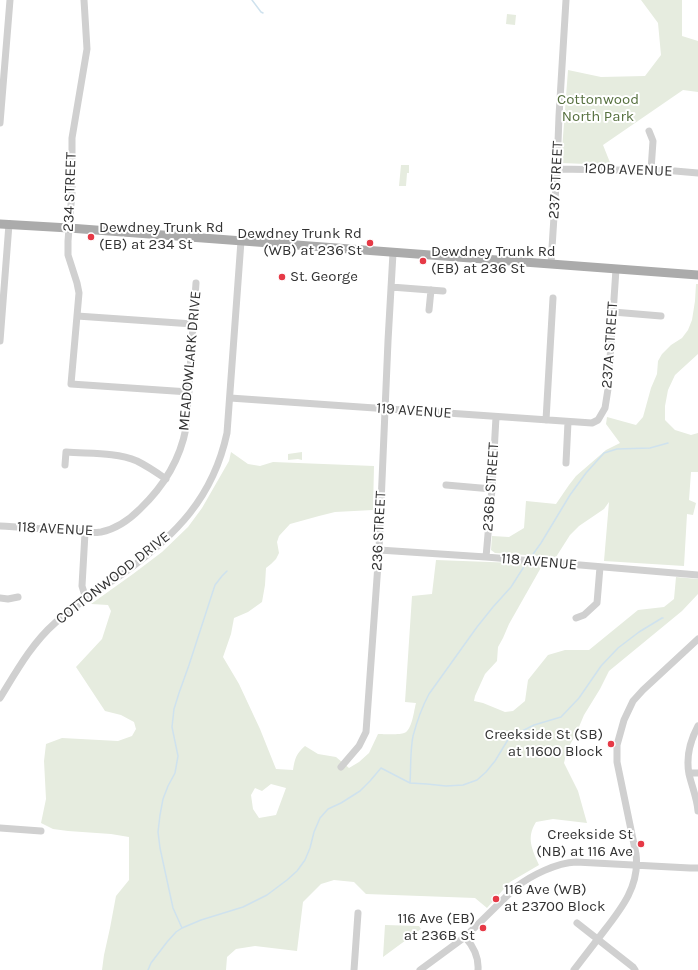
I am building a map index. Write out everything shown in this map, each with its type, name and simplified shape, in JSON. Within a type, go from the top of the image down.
[{"type":"main road","points":[[5,224],[698,275]]},
{"type":"street","points":[[0,123],[10,0]]},
{"type":"street","name":"234 STREET","points":[[84,0],[87,49],[72,138],[72,192],[68,241],[68,255],[78,288],[71,384],[189,392]]},
{"type":"street","name":"237 STREET","points":[[551,264],[566,0]]},
{"type":"street","points":[[649,131],[653,141],[651,170]]},
{"type":"street","name":"120B AVENUE","points":[[557,168],[651,170],[698,173]]},
{"type":"street","points":[[0,341],[5,224]]},
{"type":"street","name":"COTTONWOOD DRIVE","points":[[0,698],[26,658],[43,636],[60,619],[156,548],[180,525],[198,503],[216,470],[223,451],[227,433],[241,241]]},
{"type":"street","name":"236 STREET","points":[[341,767],[359,746],[366,732],[379,550],[393,252]]},
{"type":"street","name":"237A STREET","points":[[598,420],[605,408],[608,389],[616,269]]},
{"type":"street","name":"MEADOWLARK DRIVE","points":[[111,529],[126,521],[153,496],[166,479],[182,444],[186,428],[196,283]]},
{"type":"street","points":[[391,287],[443,291]]},
{"type":"street","points":[[429,310],[431,290]]},
{"type":"street","points":[[546,420],[553,298]]},
{"type":"street","points":[[613,312],[661,316]]},
{"type":"street","points":[[77,316],[194,324]]},
{"type":"street","name":"119 AVENUE","points":[[230,398],[568,422],[592,423],[598,420]]},
{"type":"street","name":"236B STREET","points":[[486,557],[496,417]]},
{"type":"street","points":[[566,464],[568,422]]},
{"type":"street","points":[[65,465],[66,452],[113,455],[137,461],[166,479]]},
{"type":"street","points":[[446,485],[492,489]]},
{"type":"street","name":"118 AVENUE","points":[[0,526],[85,532],[101,532],[111,529]]},
{"type":"street","points":[[85,532],[82,586],[86,599]]},
{"type":"street","name":"118 AVENUE","points":[[379,550],[486,557],[698,575]]},
{"type":"street","points":[[576,618],[584,615],[597,604],[600,567]]},
{"type":"street","points":[[0,598],[8,599],[18,597]]},
{"type":"street","points":[[574,970],[598,940],[628,898],[636,874],[636,854],[618,762],[617,745],[624,720],[633,702],[643,690],[698,639]]},
{"type":"street","points":[[698,726],[688,751],[689,773],[698,811]]},
{"type":"street","points":[[689,773],[698,773]]},
{"type":"street","points":[[0,828],[41,831]]},
{"type":"street","points":[[420,970],[465,937],[516,887],[524,881],[554,866],[576,862],[698,868]]},
{"type":"street","points":[[354,970],[358,913]]},
{"type":"street","points":[[577,923],[635,970]]},
{"type":"street","points":[[465,937],[476,952],[478,970]]},
{"type":"green space","name":"Cottonwood North Park","points":[[641,0],[682,0],[682,36],[698,41],[698,92],[683,90],[603,145],[611,165],[561,163],[568,70],[601,77],[645,76],[661,55],[658,23]]},
{"type":"green space","points":[[507,14],[516,15],[515,25],[506,24]]},
{"type":"green space","points":[[401,165],[409,165],[406,186],[399,186]]},
{"type":"green space","points":[[696,284],[698,284],[698,354],[675,375],[668,390],[665,406],[665,420],[675,430],[691,435],[698,433],[698,472],[691,472],[689,500],[696,503],[693,515],[687,514],[684,566],[604,561],[609,502],[604,509],[579,526],[570,535],[556,557],[495,553],[491,550],[492,536],[509,537],[524,528],[526,501],[556,504],[576,476],[606,450],[620,443],[606,424],[607,417],[636,425],[643,417],[651,388],[657,374],[658,361],[662,354],[671,345],[682,338],[688,330],[692,320]]},
{"type":"green space","points":[[231,452],[248,464],[260,466],[273,462],[374,466],[373,510],[335,512],[290,524],[279,536],[277,542],[279,553],[276,559],[266,568],[262,602],[248,612],[234,618],[231,634],[223,657],[239,684],[260,729],[276,769],[293,770],[296,756],[305,746],[318,754],[336,757],[349,768],[369,753],[378,734],[399,734],[407,731],[411,724],[416,703],[405,702],[412,596],[432,594],[436,560],[543,564],[509,624],[498,647],[497,661],[485,674],[475,696],[474,701],[505,712],[513,711],[525,701],[528,680],[548,655],[565,650],[589,650],[638,610],[664,607],[674,599],[676,577],[698,579],[698,594],[682,611],[609,671],[584,715],[567,750],[564,763],[578,791],[587,823],[553,819],[536,822],[531,833],[531,844],[539,865],[510,882],[487,908],[475,898],[366,894],[354,882],[334,880],[321,884],[303,902],[297,951],[255,946],[236,949],[227,957],[226,970],[102,970],[116,896],[129,880],[129,837],[53,829],[41,823],[46,799],[44,761],[46,744],[62,738],[118,741],[132,736],[136,729],[134,722],[121,715],[105,711],[76,667],[102,639],[111,611],[108,605],[91,604],[162,552],[188,527],[202,508],[229,461]],"holes":[[[271,784],[286,788],[276,815],[259,818],[253,809],[251,795],[255,788],[262,791]]]},
{"type":"green space","points":[[302,452],[302,460],[288,460],[288,454]]},
{"type":"green space","points":[[385,925],[419,926],[421,929],[383,957]]},
{"type":"waterway","points":[[252,0],[263,13]]},
{"type":"waterway","points":[[531,557],[570,495],[586,473],[604,453],[617,449],[650,448],[668,443]]},
{"type":"waterway","points":[[410,783],[413,736],[420,714],[429,694],[477,627],[511,587],[525,565]]},
{"type":"waterway","points":[[182,928],[173,908],[160,848],[158,832],[160,815],[163,799],[175,773],[178,756],[172,727],[174,709],[215,585],[227,571]]},
{"type":"waterway","points":[[148,970],[151,963],[167,942],[182,928],[201,920],[243,907],[267,895],[287,880],[297,871],[305,860],[320,818],[328,809],[360,791],[381,768],[410,783],[446,786],[463,785],[477,780],[495,761],[509,738],[534,725],[561,717],[579,698],[601,666],[618,648],[639,632],[663,618]]},
{"type":"place","name":"Dewdney Trunk Rd (EB) at 234 St","points":[[91,237]]},
{"type":"place","name":"Dewdney Trunk Rd (WB) at 236 St","points":[[370,243]]},
{"type":"place","name":"Dewdney Trunk Rd (EB) at 236 St","points":[[423,261]]},
{"type":"place","name":"St. George","points":[[282,277]]},
{"type":"place","name":"Creekside St (SB) at 11600 Block","points":[[611,744]]},
{"type":"place","name":"Creekside St (NB) at 116 Ave","points":[[641,844]]},
{"type":"place","name":"116 Ave (WB) at 23700 Block","points":[[496,899]]},
{"type":"place","name":"116 Ave (EB) at 236B St","points":[[483,928]]}]
